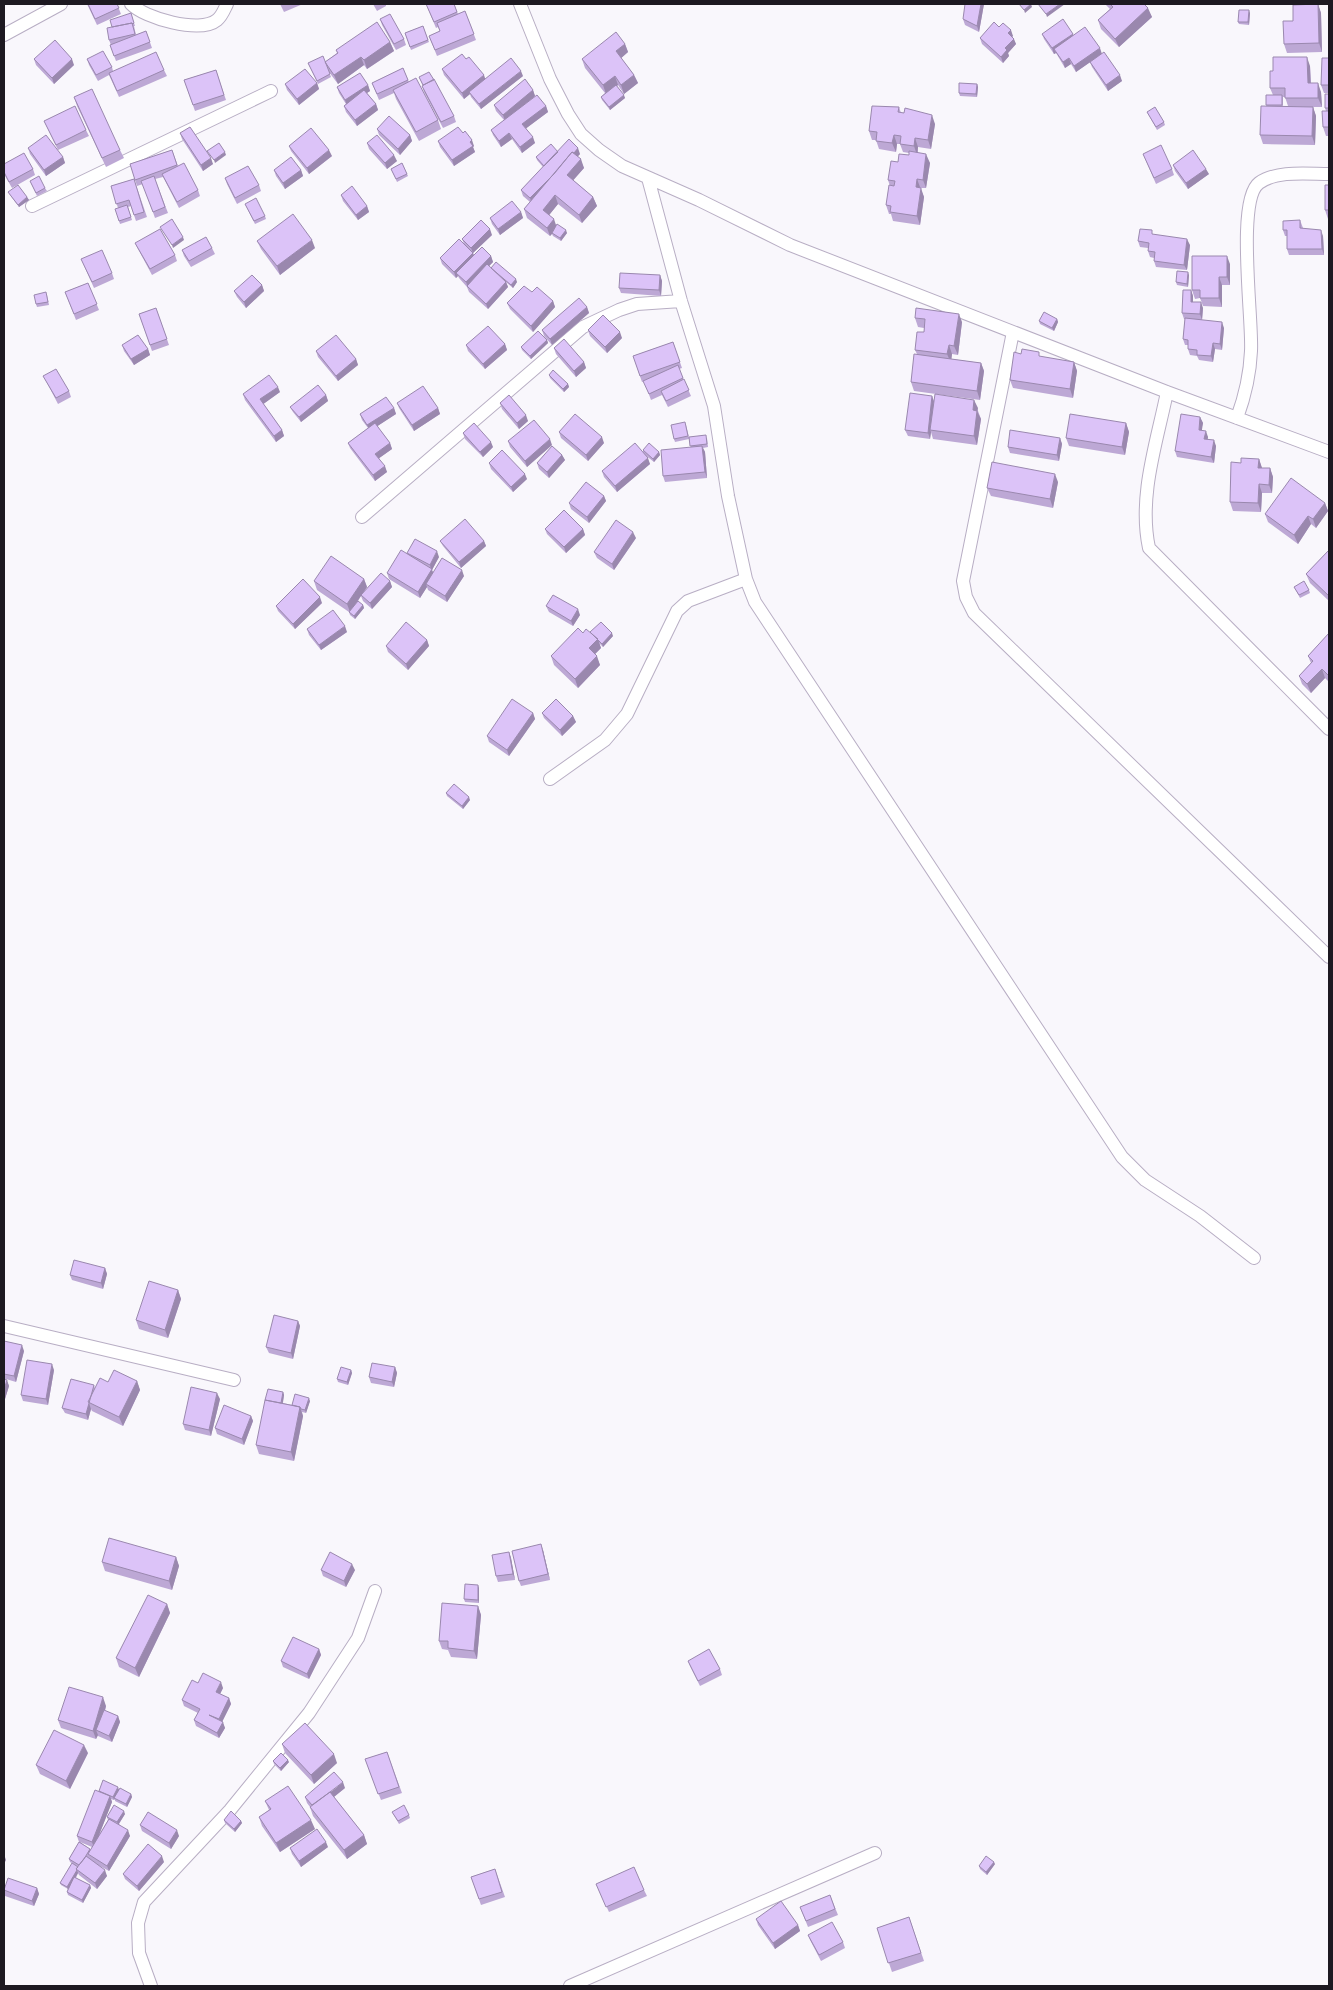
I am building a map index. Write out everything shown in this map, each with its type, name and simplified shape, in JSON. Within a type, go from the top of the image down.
[{"type":"street","points":[[4,35],[61,4]]},
{"type":"street","points":[[131,4],[146,15],[195,25],[216,22],[227,4]]},
{"type":"street","points":[[520,4],[550,79],[568,114],[581,134],[599,150],[622,166],[699,200],[790,246],[1167,392],[1329,452]]},
{"type":"street","points":[[32,206],[271,91]]},
{"type":"street","points":[[1237,418],[1250,373],[1252,348],[1247,267],[1248,216],[1251,192],[1257,184],[1268,178],[1289,174],[1329,174]]},
{"type":"street","points":[[648,178],[681,301],[714,406],[728,496],[746,579],[755,602],[1122,1157],[1145,1180],[1200,1216],[1254,1258]]},
{"type":"street","points":[[362,517],[583,327],[619,310],[637,304],[681,301]]},
{"type":"street","points":[[1012,332],[964,581],[966,597],[974,614],[1329,957]]},
{"type":"street","points":[[1167,392],[1148,486],[1145,519],[1149,548],[1329,729]]},
{"type":"street","points":[[550,779],[605,740],[627,714],[677,611],[688,601],[746,579]]},
{"type":"street","points":[[4,1326],[234,1380]]},
{"type":"street","points":[[151,1986],[139,1953],[138,1923],[144,1902],[230,1810],[309,1713],[358,1638],[375,1591]]},
{"type":"street","points":[[570,1986],[875,1853]]},
{"type":"building","points":[[88,4],[117,4],[119,8],[95,19]]},
{"type":"building","points":[[426,4],[454,4],[457,12],[434,22]]},
{"type":"building","points":[[965,4],[981,4],[977,26],[963,19]]},
{"type":"building","points":[[1019,4],[1031,4],[1024,10]]},
{"type":"building","points":[[1038,4],[1060,4],[1046,14]]},
{"type":"building","points":[[1110,4],[1144,4],[1148,8],[1115,39],[1098,20],[1113,7]]},
{"type":"building","points":[[1318,4],[1319,43],[1284,44],[1283,21],[1293,21],[1293,5]]},
{"type":"building","points":[[1239,10],[1249,10],[1248,22],[1238,22]]},
{"type":"building","points":[[465,11],[474,34],[435,50],[429,36],[440,31],[437,23]]},
{"type":"building","points":[[131,13],[133,24],[112,27],[110,20]]},
{"type":"building","points":[[390,14],[404,39],[394,44],[380,19]]},
{"type":"building","points":[[1063,19],[1073,34],[1052,48],[1042,34]]},
{"type":"building","points":[[377,22],[390,42],[364,60],[361,57],[334,75],[325,62],[338,53],[336,50]]},
{"type":"building","points":[[994,22],[999,27],[1003,23],[1011,30],[1008,33],[1014,39],[1005,48],[1007,50],[1001,57],[980,38]]},
{"type":"building","points":[[132,23],[135,34],[109,40],[107,28]]},
{"type":"building","points":[[423,26],[428,40],[410,47],[405,33]]},
{"type":"building","points":[[1085,27],[1100,48],[1074,66],[1069,58],[1063,62],[1054,49]]},
{"type":"building","points":[[146,31],[150,42],[114,56],[110,45]]},
{"type":"building","points":[[616,32],[625,44],[616,51],[634,75],[621,85],[615,76],[603,85],[582,59]]},
{"type":"building","points":[[55,40],[72,59],[52,78],[34,59]]},
{"type":"building","points":[[103,51],[112,67],[96,75],[87,59]]},
{"type":"building","points":[[156,52],[164,70],[117,91],[109,73]]},
{"type":"building","points":[[1104,52],[1120,75],[1106,85],[1090,62]]},
{"type":"building","points":[[462,54],[466,59],[469,57],[484,75],[462,93],[442,69]]},
{"type":"building","points":[[323,56],[330,74],[317,81],[308,63]]},
{"type":"building","points":[[1273,57],[1307,57],[1308,83],[1318,83],[1318,98],[1285,98],[1285,88],[1270,88],[1270,71],[1273,71]]},
{"type":"building","points":[[511,58],[521,71],[479,104],[469,92]]},
{"type":"building","points":[[1322,58],[1329,58],[1329,85],[1321,85]]},
{"type":"building","points":[[403,68],[408,80],[377,94],[372,83]]},
{"type":"building","points":[[305,69],[317,83],[297,99],[285,84]]},
{"type":"building","points":[[216,70],[224,95],[193,105],[184,80]]},
{"type":"building","points":[[429,72],[434,80],[423,85],[419,77]]},
{"type":"building","points":[[360,73],[368,85],[345,100],[337,87]]},
{"type":"building","points":[[416,78],[438,120],[416,132],[393,90]]},
{"type":"building","points":[[434,79],[454,116],[441,122],[422,86]]},
{"type":"building","points":[[525,79],[533,90],[503,115],[494,105]]},
{"type":"building","points":[[959,83],[977,84],[976,94],[959,93]]},
{"type":"building","points":[[616,85],[624,95],[609,107],[601,97]]},
{"type":"building","points":[[92,89],[120,150],[102,158],[74,97]]},
{"type":"building","points":[[364,90],[376,104],[355,120],[344,106]]},
{"type":"building","points":[[1325,94],[1329,94],[1329,108],[1325,108]]},
{"type":"building","points":[[537,95],[546,106],[522,124],[533,137],[520,147],[509,133],[499,141],[491,130]]},
{"type":"building","points":[[1266,95],[1282,95],[1282,105],[1266,105]]},
{"type":"building","points":[[75,106],[86,130],[56,145],[44,121]]},
{"type":"building","points":[[872,106],[899,107],[898,112],[904,113],[905,108],[932,115],[928,140],[915,138],[914,146],[900,144],[901,136],[894,135],[892,143],[876,141],[877,132],[869,131]]},
{"type":"building","points":[[1261,106],[1313,107],[1312,136],[1260,135]]},
{"type":"building","points":[[1155,107],[1164,122],[1156,127],[1147,112]]},
{"type":"building","points":[[1322,111],[1329,111],[1329,127],[1323,127]]},
{"type":"building","points":[[389,116],[410,135],[398,149],[377,129]]},
{"type":"building","points":[[190,127],[211,158],[201,165],[180,133]]},
{"type":"building","points":[[458,127],[463,133],[465,131],[472,140],[470,142],[473,146],[452,160],[438,141]]},
{"type":"building","points":[[311,128],[329,150],[307,168],[289,146]]},
{"type":"building","points":[[46,135],[63,157],[44,170],[28,148]]},
{"type":"building","points":[[377,135],[394,155],[385,163],[367,143]]},
{"type":"building","points":[[569,139],[578,148],[574,153],[572,152],[554,174],[530,198],[521,190]]},
{"type":"building","points":[[219,143],[225,152],[214,160],[207,151]]},
{"type":"building","points":[[551,144],[558,152],[544,166],[536,157]]},
{"type":"building","points":[[1161,145],[1172,169],[1154,178],[1143,154]]},
{"type":"building","points":[[172,150],[177,165],[135,180],[130,164]]},
{"type":"building","points":[[1193,150],[1206,169],[1186,183],[1173,165]]},
{"type":"building","points":[[909,151],[926,154],[923,180],[917,179],[916,187],[921,188],[917,216],[890,212],[891,206],[886,205],[889,185],[894,186],[895,181],[888,180],[891,161],[898,162],[899,154],[909,155]]},
{"type":"building","points":[[572,152],[581,159],[567,175],[593,197],[579,215],[555,195],[543,210],[554,219],[547,228],[524,209]]},
{"type":"building","points":[[24,153],[33,169],[9,182],[4,172],[4,164]]},
{"type":"building","points":[[291,157],[301,170],[283,183],[274,170]]},
{"type":"building","points":[[184,163],[198,190],[177,202],[162,174]]},
{"type":"building","points":[[402,163],[407,174],[396,179],[391,169]]},
{"type":"building","points":[[248,166],[259,185],[235,198],[225,178]]},
{"type":"building","points":[[39,176],[45,188],[36,193],[30,181]]},
{"type":"building","points":[[154,176],[165,207],[153,212],[141,181]]},
{"type":"building","points":[[134,179],[144,212],[134,215],[129,200],[116,204],[111,186]]},
{"type":"building","points":[[18,185],[27,197],[18,205],[8,192]]},
{"type":"building","points":[[1325,185],[1329,185],[1329,210],[1325,210]]},
{"type":"building","points":[[352,186],[367,206],[356,215],[341,195]]},
{"type":"building","points":[[256,198],[265,216],[254,221],[245,204]]},
{"type":"building","points":[[512,201],[521,212],[498,229],[490,218]]},
{"type":"building","points":[[127,205],[131,217],[119,221],[115,209]]},
{"type":"building","points":[[293,214],[312,240],[277,266],[257,241]]},
{"type":"building","points":[[172,219],[183,237],[172,245],[160,227]]},
{"type":"building","points":[[481,220],[490,229],[471,248],[462,239]]},
{"type":"building","points":[[1300,220],[1300,228],[1321,230],[1322,249],[1287,249],[1287,230],[1283,230],[1283,221]]},
{"type":"building","points":[[557,224],[566,230],[560,238],[552,233]]},
{"type":"building","points":[[160,229],[175,255],[150,269],[135,243]]},
{"type":"building","points":[[1140,229],[1152,230],[1152,234],[1187,239],[1184,265],[1154,261],[1155,252],[1148,251],[1149,243],[1138,241]]},
{"type":"building","points":[[206,237],[212,248],[189,261],[182,250]]},
{"type":"building","points":[[459,239],[473,253],[454,272],[440,258]]},
{"type":"building","points":[[482,247],[491,256],[466,282],[456,273]]},
{"type":"building","points":[[102,250],[112,273],[92,282],[81,259]]},
{"type":"building","points":[[1192,256],[1227,256],[1227,277],[1219,277],[1219,298],[1200,298],[1200,290],[1192,290]]},
{"type":"building","points":[[496,262],[516,279],[511,285],[491,268]]},
{"type":"building","points":[[487,264],[506,282],[486,304],[467,286]]},
{"type":"building","points":[[1177,271],[1188,272],[1187,284],[1176,282]]},
{"type":"building","points":[[620,273],[660,275],[659,290],[619,288]]},
{"type":"building","points":[[252,275],[262,285],[244,302],[234,291]]},
{"type":"building","points":[[88,283],[97,304],[74,314],[65,292]]},
{"type":"building","points":[[524,286],[532,292],[537,287],[553,301],[531,326],[507,303]]},
{"type":"building","points":[[1183,290],[1191,290],[1191,302],[1201,302],[1200,314],[1182,313]]},
{"type":"building","points":[[46,292],[48,302],[36,304],[34,295]]},
{"type":"building","points":[[579,298],[587,307],[550,339],[542,330]]},
{"type":"building","points":[[156,308],[167,339],[150,345],[139,314]]},
{"type":"building","points":[[916,308],[959,314],[954,346],[949,345],[947,354],[915,350],[917,332],[924,332],[925,319],[915,318]]},
{"type":"building","points":[[1044,312],[1057,319],[1052,328],[1039,321]]},
{"type":"building","points":[[603,315],[620,332],[605,347],[588,330]]},
{"type":"building","points":[[1185,318],[1222,322],[1220,344],[1213,343],[1211,356],[1197,355],[1197,350],[1188,349],[1188,340],[1183,339]]},
{"type":"building","points":[[488,326],[505,344],[483,364],[466,345]]},
{"type":"building","points":[[538,331],[547,340],[530,356],[521,347]]},
{"type":"building","points":[[138,335],[148,349],[131,359],[122,345]]},
{"type":"building","points":[[336,335],[356,359],[336,376],[316,351]]},
{"type":"building","points":[[564,339],[584,362],[574,371],[554,348]]},
{"type":"building","points":[[673,342],[680,362],[640,376],[633,356]]},
{"type":"building","points":[[1022,349],[1039,352],[1039,356],[1074,362],[1070,389],[1010,380],[1014,352],[1021,354]]},
{"type":"building","points":[[914,354],[981,363],[977,391],[911,382]]},
{"type":"building","points":[[678,365],[683,378],[649,394],[643,381]]},
{"type":"building","points":[[56,369],[69,391],[56,398],[43,376]]},
{"type":"building","points":[[553,370],[568,384],[563,389],[549,375]]},
{"type":"building","points":[[269,375],[278,387],[260,399],[282,430],[274,436],[243,394]]},
{"type":"building","points":[[684,379],[689,390],[666,401],[661,391]]},
{"type":"building","points":[[318,385],[326,395],[299,417],[290,407]]},
{"type":"building","points":[[423,386],[438,408],[412,425],[397,403]]},
{"type":"building","points":[[910,393],[932,396],[928,433],[905,430]]},
{"type":"building","points":[[935,394],[974,400],[973,410],[977,411],[974,436],[930,430]]},
{"type":"building","points":[[509,395],[526,415],[517,423],[500,403]]},
{"type":"building","points":[[386,397],[394,408],[367,425],[360,414]]},
{"type":"building","points":[[575,414],[602,437],[586,455],[559,432]]},
{"type":"building","points":[[1070,414],[1126,423],[1122,447],[1066,438]]},
{"type":"building","points":[[1181,414],[1200,417],[1199,430],[1206,431],[1204,439],[1214,440],[1211,457],[1175,451]]},
{"type":"building","points":[[534,420],[550,439],[525,461],[508,441]]},
{"type":"building","points":[[685,422],[688,436],[674,439],[671,425]]},
{"type":"building","points":[[375,423],[390,443],[375,454],[385,466],[373,475],[348,443]]},
{"type":"building","points":[[474,423],[491,442],[480,452],[463,433]]},
{"type":"building","points":[[1010,430],[1060,438],[1057,455],[1008,447]]},
{"type":"building","points":[[706,435],[707,444],[690,446],[689,437]]},
{"type":"building","points":[[635,443],[648,458],[615,486],[602,471]]},
{"type":"building","points":[[649,443],[659,452],[653,459],[643,450]]},
{"type":"building","points":[[552,446],[562,455],[547,472],[537,463]]},
{"type":"building","points":[[702,446],[705,472],[663,476],[661,450]]},
{"type":"building","points":[[502,450],[525,474],[511,487],[489,463]]},
{"type":"building","points":[[1241,458],[1259,459],[1258,468],[1270,468],[1269,485],[1259,484],[1258,503],[1230,502],[1231,462],[1241,463]]},
{"type":"building","points":[[992,462],[1055,474],[1050,499],[987,488]]},
{"type":"building","points":[[1291,478],[1325,503],[1313,519],[1308,516],[1294,535],[1265,514]]},
{"type":"building","points":[[586,482],[604,496],[587,517],[569,503]]},
{"type":"building","points":[[564,510],[583,529],[564,547],[545,529]]},
{"type":"building","points":[[465,519],[484,541],[459,562],[440,541]]},
{"type":"building","points":[[616,520],[633,532],[612,564],[594,552]]},
{"type":"building","points":[[415,539],[437,551],[430,565],[407,553]]},
{"type":"building","points":[[401,550],[432,569],[418,592],[387,573]]},
{"type":"building","points":[[1329,550],[1329,596],[1306,574]]},
{"type":"building","points":[[331,556],[364,579],[347,604],[314,581]]},
{"type":"building","points":[[442,558],[462,570],[445,596],[426,584]]},
{"type":"building","points":[[381,573],[390,581],[370,603],[361,595]]},
{"type":"building","points":[[303,579],[320,597],[293,624],[276,606]]},
{"type":"building","points":[[1304,581],[1309,590],[1299,595],[1294,587]]},
{"type":"building","points":[[553,595],[578,609],[571,621],[546,606]]},
{"type":"building","points":[[358,601],[363,605],[354,616],[349,612]]},
{"type":"building","points":[[333,610],[345,626],[319,645],[307,629]]},
{"type":"building","points":[[406,622],[427,640],[406,664],[386,646]]},
{"type":"building","points":[[601,622],[612,633],[602,644],[590,632]]},
{"type":"building","points":[[578,628],[583,633],[586,629],[598,639],[589,648],[597,656],[575,679],[551,656]]},
{"type":"building","points":[[1329,633],[1329,676],[1322,669],[1307,684],[1299,676],[1313,661],[1308,656]]},
{"type":"building","points":[[512,699],[533,713],[507,750],[487,736]]},
{"type":"building","points":[[556,699],[573,716],[560,730],[542,713]]},
{"type":"building","points":[[454,784],[469,797],[462,806],[446,793]]},
{"type":"building","points":[[74,1260],[105,1268],[101,1283],[70,1275]]},
{"type":"building","points":[[149,1281],[178,1290],[165,1330],[136,1320]]},
{"type":"building","points":[[274,1315],[298,1321],[291,1353],[266,1347]]},
{"type":"building","points":[[4,1341],[22,1345],[14,1376],[4,1374]]},
{"type":"building","points":[[27,1360],[52,1364],[46,1399],[21,1395]]},
{"type":"building","points":[[372,1363],[395,1367],[392,1382],[369,1377]]},
{"type":"building","points":[[341,1367],[351,1370],[347,1382],[337,1379]]},
{"type":"building","points":[[114,1370],[137,1381],[119,1417],[88,1402],[100,1378],[108,1382]]},
{"type":"building","points":[[4,1379],[7,1380],[4,1390]]},
{"type":"building","points":[[71,1379],[94,1385],[86,1414],[62,1408]]},
{"type":"building","points":[[191,1387],[217,1393],[209,1430],[183,1424]]},
{"type":"building","points":[[268,1389],[283,1392],[281,1403],[265,1400]]},
{"type":"building","points":[[295,1394],[309,1398],[305,1410],[292,1405]]},
{"type":"building","points":[[265,1400],[300,1407],[291,1452],[256,1445]]},
{"type":"building","points":[[224,1405],[251,1416],[242,1439],[215,1428]]},
{"type":"building","points":[[109,1538],[176,1557],[169,1581],[102,1562]]},
{"type":"building","points":[[541,1544],[548,1574],[519,1581],[512,1551]]},
{"type":"building","points":[[330,1552],[352,1564],[344,1581],[321,1570]]},
{"type":"building","points":[[509,1552],[513,1574],[496,1576],[492,1555]]},
{"type":"building","points":[[465,1584],[478,1585],[478,1600],[464,1599]]},
{"type":"building","points":[[148,1595],[167,1604],[135,1668],[116,1658]]},
{"type":"building","points":[[442,1603],[478,1606],[474,1651],[448,1648],[448,1641],[439,1641]]},
{"type":"building","points":[[293,1637],[319,1649],[307,1674],[281,1661]]},
{"type":"building","points":[[709,1649],[720,1669],[698,1681],[688,1661]]},
{"type":"building","points":[[203,1673],[221,1682],[216,1692],[229,1698],[219,1719],[209,1715],[223,1722],[217,1733],[194,1720],[200,1709],[182,1700],[192,1680],[198,1683]]},
{"type":"building","points":[[69,1687],[103,1697],[93,1731],[58,1720]]},
{"type":"building","points":[[104,1710],[118,1716],[109,1736],[96,1730]]},
{"type":"building","points":[[305,1723],[334,1754],[311,1775],[282,1744]]},
{"type":"building","points":[[54,1730],[84,1745],[66,1781],[36,1765]]},
{"type":"building","points":[[387,1752],[399,1787],[378,1794],[365,1759]]},
{"type":"building","points":[[281,1753],[288,1760],[280,1768],[273,1761]]},
{"type":"building","points":[[334,1772],[343,1782],[312,1805],[305,1797]]},
{"type":"building","points":[[103,1780],[118,1787],[113,1797],[99,1791]]},
{"type":"building","points":[[288,1786],[311,1820],[276,1843],[259,1817],[271,1809],[265,1801]]},
{"type":"building","points":[[120,1788],[131,1794],[126,1804],[114,1798]]},
{"type":"building","points":[[95,1790],[110,1796],[92,1842],[77,1836]]},
{"type":"building","points":[[330,1792],[364,1835],[344,1850],[310,1807]]},
{"type":"building","points":[[114,1805],[124,1811],[117,1822],[107,1817]]},
{"type":"building","points":[[404,1805],[409,1815],[398,1821],[392,1812]]},
{"type":"building","points":[[231,1811],[241,1821],[234,1829],[224,1820]]},
{"type":"building","points":[[148,1812],[177,1830],[169,1843],[140,1825]]},
{"type":"building","points":[[109,1819],[128,1830],[107,1866],[88,1854]]},
{"type":"building","points":[[317,1829],[326,1842],[299,1861],[290,1848]]},
{"type":"building","points":[[79,1842],[90,1849],[79,1865],[69,1859]]},
{"type":"building","points":[[148,1844],[162,1856],[137,1886],[123,1874]]},
{"type":"building","points":[[86,1856],[105,1870],[95,1883],[76,1869]]},
{"type":"building","points":[[986,1856],[994,1862],[986,1872],[979,1866]]},
{"type":"building","points":[[72,1863],[78,1867],[67,1887],[60,1883]]},
{"type":"building","points":[[634,1867],[644,1890],[606,1907],[596,1884]]},
{"type":"building","points":[[495,1869],[502,1892],[479,1899],[471,1877]]},
{"type":"building","points":[[74,1877],[90,1885],[82,1900],[67,1892]]},
{"type":"building","points":[[8,1878],[37,1888],[32,1901],[4,1890]]},
{"type":"building","points":[[830,1895],[835,1909],[806,1921],[800,1907]]},
{"type":"building","points":[[781,1901],[798,1925],[773,1943],[756,1919]]},
{"type":"building","points":[[909,1917],[921,1953],[888,1963],[877,1928]]},
{"type":"building","points":[[832,1922],[843,1942],[819,1955],[808,1935]]}]
